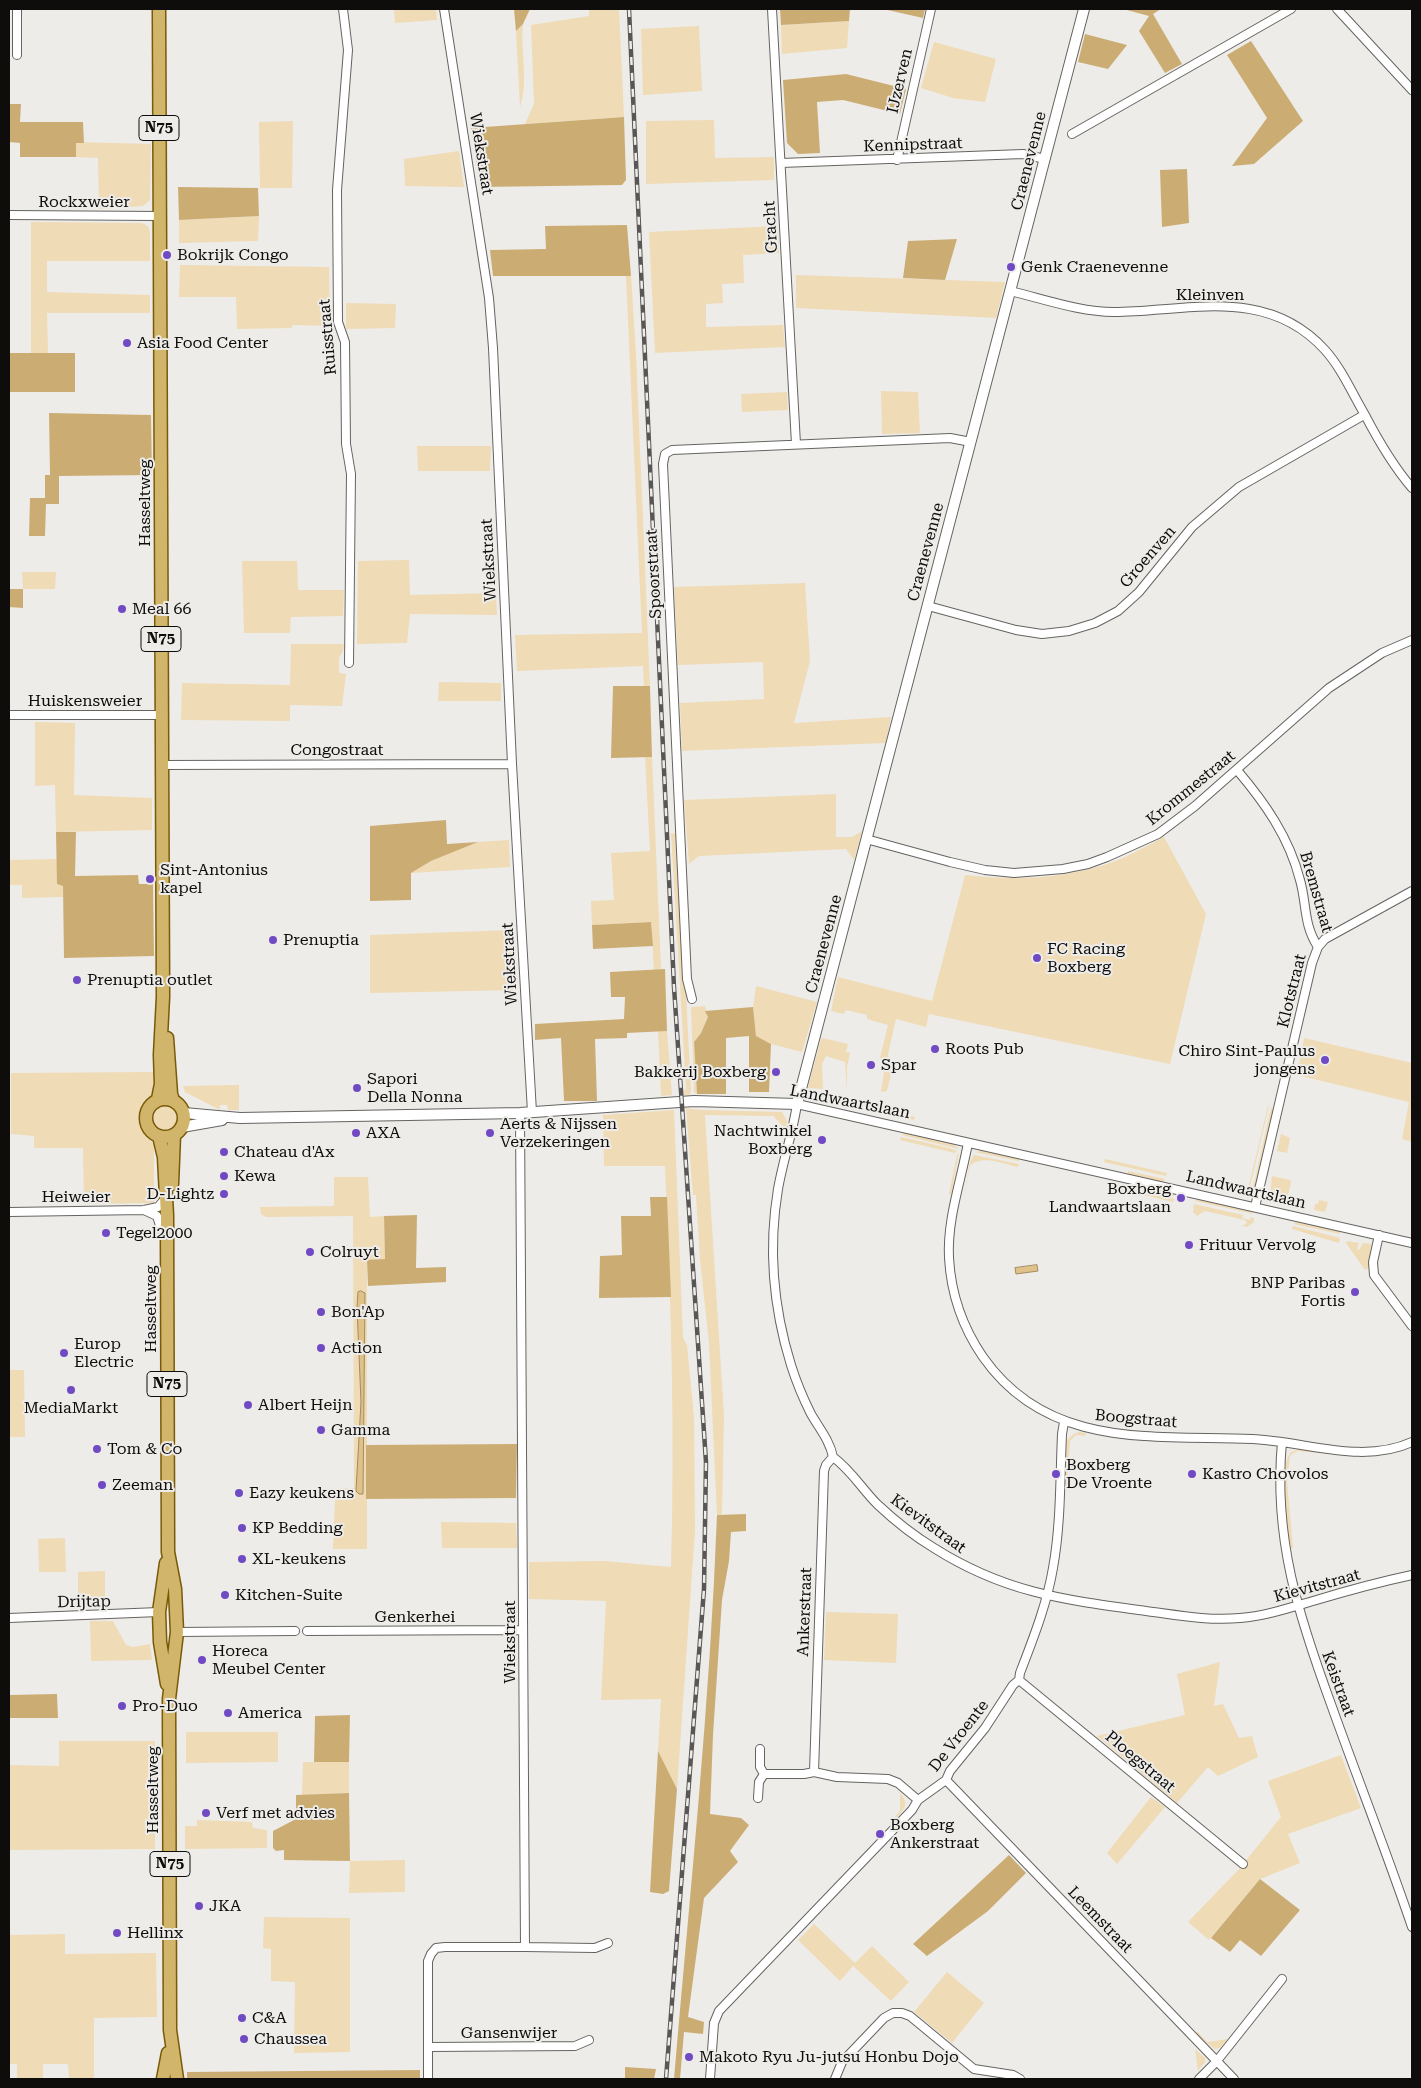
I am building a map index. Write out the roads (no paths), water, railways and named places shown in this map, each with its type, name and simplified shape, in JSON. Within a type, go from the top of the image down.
[{"type":"main road","name":"Hasseltweg","points":[[159,9],[163,997],[160,1055],[161,1082],[158,1099],[151,1104],[145,1116],[149,1129],[159,1136],[164,1158],[167,1216]]},
{"type":"main road","name":"Hasseltweg","points":[[163,997],[169,1055],[170,1094],[173,1100]]},
{"type":"main road","points":[[158,1099],[173,1100],[181,1106],[184,1112]]},
{"type":"main road","name":"Hasseltweg","points":[[176,2079],[170,2030],[169,1699],[177,1632],[168,1552],[164,1229],[178,1131],[184,1112]]},
{"type":"main road","points":[[159,1136],[164,1137],[178,1131]]},
{"type":"main road","name":"Hasseltweg","points":[[168,1552],[159,1612],[159,1634],[169,1699]]},
{"type":"main road","points":[[159,1612],[167,1606],[176,1611]]},
{"type":"main road","points":[[159,1634],[168,1638],[177,1632]]},
{"type":"main road","name":"Hasseltweg","points":[[163,2079],[170,2030]]},
{"type":"street","points":[[17,54],[18,9]]},
{"type":"street","name":"Ruisstraat","points":[[343,9],[348,50],[338,173],[338,322],[345,342],[346,444],[351,474],[349,664]]},
{"type":"street","name":"Wiekstraat","points":[[444,9],[487,288],[493,348],[512,764],[532,1112]]},
{"type":"street","name":"Gracht","points":[[772,9],[796,444]]},
{"type":"street","name":"IJzerven","points":[[897,160],[931,9]]},
{"type":"street","name":"Craenevenne","points":[[797,1104],[1084,9]]},
{"type":"street","points":[[1072,134],[1292,9]]},
{"type":"street","points":[[1337,9],[1412,90]]},
{"type":"street","name":"Kennipstraat","points":[[781,163],[1023,154],[1045,159]]},
{"type":"street","name":"Rockxweier","points":[[9,215],[159,216]]},
{"type":"street","name":"Kleinven","points":[[1010,291],[1075,307],[1113,312],[1223,306],[1249,308],[1273,314],[1293,323],[1324,349],[1340,371],[1364,415],[1412,488]]},
{"type":"street","name":"Groenven","points":[[928,606],[1016,630],[1042,634],[1069,631],[1095,623],[1118,611],[1139,592],[1192,527],[1239,487],[1364,415]]},
{"type":"street","name":"Spoorstraat","points":[[692,999],[687,979],[684,848],[663,464],[665,454],[672,450],[796,444],[950,438],[971,442]]},
{"type":"street","name":"Krommestraat","points":[[866,839],[985,870],[1014,873],[1041,872],[1072,867],[1108,857],[1158,834],[1195,806],[1329,688],[1382,653],[1412,640]]},
{"type":"street","name":"Huiskensweier","points":[[9,715],[161,715]]},
{"type":"street","name":"Congostraat","points":[[162,765],[512,764]]},
{"type":"street","name":"Bremstraat","points":[[1237,770],[1267,807],[1283,833],[1301,882],[1309,930],[1318,946]]},
{"type":"street","name":"Klotstraat","points":[[1255,1207],[1312,963],[1318,946],[1325,940],[1412,891]]},
{"type":"street","name":"Landwaartslaan","points":[[184,1112],[240,1118],[520,1113],[694,1101],[797,1104],[1412,1243]]},
{"type":"street","name":"Kievitstraat","points":[[797,1104],[775,1214],[773,1248],[775,1291],[780,1326],[792,1368],[811,1412],[832,1448],[833,1457],[843,1464],[878,1504],[901,1525],[932,1548],[963,1566],[998,1582],[1047,1596],[1106,1606],[1217,1618],[1240,1618],[1412,1575]]},
{"type":"street","name":"Wiekstraat","points":[[520,1113],[525,1948]]},
{"type":"street","name":"Landwaartslaan","points":[[178,1131],[240,1118]]},
{"type":"street","name":"Boogstraat","points":[[968,1143],[950,1234],[949,1258],[957,1305],[966,1327],[990,1367],[1022,1398],[1064,1422],[1087,1429],[1120,1434],[1282,1442],[1358,1452],[1392,1449],[1412,1442]]},
{"type":"street","name":"Heiweier","points":[[9,1212],[144,1210],[158,1207],[166,1198]]},
{"type":"street","points":[[144,1210],[157,1216],[164,1229]]},
{"type":"street","points":[[1379,1235],[1373,1262],[1374,1275],[1412,1326]]},
{"type":"street","name":"De Vroente","points":[[710,2079],[714,2023],[719,2011],[907,1815],[918,1800],[946,1780],[950,1771],[985,1728],[1013,1685],[1019,1680],[1047,1596],[1056,1553],[1064,1422]]},
{"type":"street","name":"Keistraat","points":[[1282,1442],[1280,1475],[1282,1527],[1297,1605],[1347,1750],[1412,1927]]},
{"type":"street","name":"Ankerstraat","points":[[814,1772],[824,1471],[826,1465],[833,1457]]},
{"type":"street","name":"Drijtap","points":[[9,1618],[159,1612]]},
{"type":"street","name":"Genkerhei","points":[[307,1631],[523,1630]]},
{"type":"street","points":[[177,1632],[295,1631]]},
{"type":"street","name":"Ploegstraat","points":[[1019,1680],[1242,1864]]},
{"type":"street","points":[[760,1749],[760,1767],[764,1774]]},
{"type":"street","points":[[764,1774],[804,1774],[814,1772],[837,1776],[888,1779],[898,1783],[918,1800]]},
{"type":"street","points":[[758,1798],[760,1782],[764,1774]]},
{"type":"street","name":"Leemstraat","points":[[946,1780],[1234,2079]]},
{"type":"street","points":[[428,2079],[428,1961],[436,1948],[595,1948],[608,1942]]},
{"type":"street","points":[[1199,2079],[1216,2062],[1282,1978]]},
{"type":"street","points":[[835,2079],[842,2062],[884,2018],[894,2013],[902,2013],[910,2016],[974,2069],[1020,2079]]},
{"type":"street","name":"Gansenwijer","points":[[428,2047],[575,2046],[589,2040]]},
{"type":"railway","points":[[629,9],[674,987],[706,1462],[704,1589],[666,2079]]},
{"type":"place","name":"Bokrijk Congo","points":[[167,255]]},
{"type":"place","name":"Genk Craenevenne","points":[[1011,267]]},
{"type":"place","name":"Asia Food Center","points":[[127,343]]},
{"type":"place","name":"Meal 66","points":[[122,609]]},
{"type":"place","name":"Sint-Antonius kapel","points":[[150,879]]},
{"type":"place","name":"Prenuptia","points":[[273,940]]},
{"type":"place","name":"FC Racing Boxberg","points":[[1037,958]]},
{"type":"place","name":"Prenuptia outlet","points":[[77,980]]},
{"type":"place","name":"Roots Pub","points":[[935,1049]]},
{"type":"place","name":"Chiro Sint-Paulus jongens","points":[[1325,1060]]},
{"type":"place","name":"Spar","points":[[871,1065]]},
{"type":"place","name":"Bakkerij Boxberg","points":[[776,1072]]},
{"type":"place","name":"Sapori Della Nonna","points":[[357,1088]]},
{"type":"place","name":"AXA","points":[[356,1133]]},
{"type":"place","name":"Aerts & Nijssen Verzekeringen","points":[[490,1133]]},
{"type":"place","name":"Nachtwinkel Boxberg","points":[[822,1140]]},
{"type":"place","name":"Chateau d'Ax","points":[[224,1152]]},
{"type":"place","name":"Kewa","points":[[224,1176]]},
{"type":"place","name":"D-Lightz","points":[[224,1194]]},
{"type":"place","name":"Boxberg Landwaartslaan","points":[[1181,1198]]},
{"type":"place","name":"Tegel2000","points":[[106,1233]]},
{"type":"place","name":"Frituur Vervolg","points":[[1189,1245]]},
{"type":"place","name":"Colruyt","points":[[310,1252]]},
{"type":"place","name":"BNP Paribas Fortis","points":[[1355,1292]]},
{"type":"place","name":"Bon'Ap","points":[[321,1312]]},
{"type":"place","name":"Action","points":[[321,1348]]},
{"type":"place","name":"Europ Electric","points":[[64,1353]]},
{"type":"place","name":"MediaMarkt","points":[[71,1390]]},
{"type":"place","name":"Albert Heijn","points":[[248,1405]]},
{"type":"place","name":"Gamma","points":[[321,1430]]},
{"type":"place","name":"Tom & Co","points":[[97,1449]]},
{"type":"place","name":"Boxberg De Vroente","points":[[1056,1474]]},
{"type":"place","name":"Kastro Chovolos","points":[[1192,1474]]},
{"type":"place","name":"Zeeman","points":[[102,1485]]},
{"type":"place","name":"Eazy keukens","points":[[239,1493]]},
{"type":"place","name":"KP Bedding","points":[[242,1528]]},
{"type":"place","name":"XL-keukens","points":[[242,1559]]},
{"type":"place","name":"Kitchen-Suite","points":[[225,1595]]},
{"type":"place","name":"Horeca Meubel Center","points":[[202,1660]]},
{"type":"place","name":"Pro-Duo","points":[[122,1706]]},
{"type":"place","name":"America","points":[[228,1713]]},
{"type":"place","name":"Verf met advies","points":[[206,1813]]},
{"type":"place","name":"Boxberg Ankerstraat","points":[[880,1834]]},
{"type":"place","name":"JKA","points":[[199,1906]]},
{"type":"place","name":"Hellinx","points":[[117,1933]]},
{"type":"place","name":"C&A","points":[[242,2018]]},
{"type":"place","name":"Chaussea","points":[[244,2039]]},
{"type":"place","name":"Makoto Ryu Ju-jutsu Honbu Dojo","points":[[689,2057]]}]
